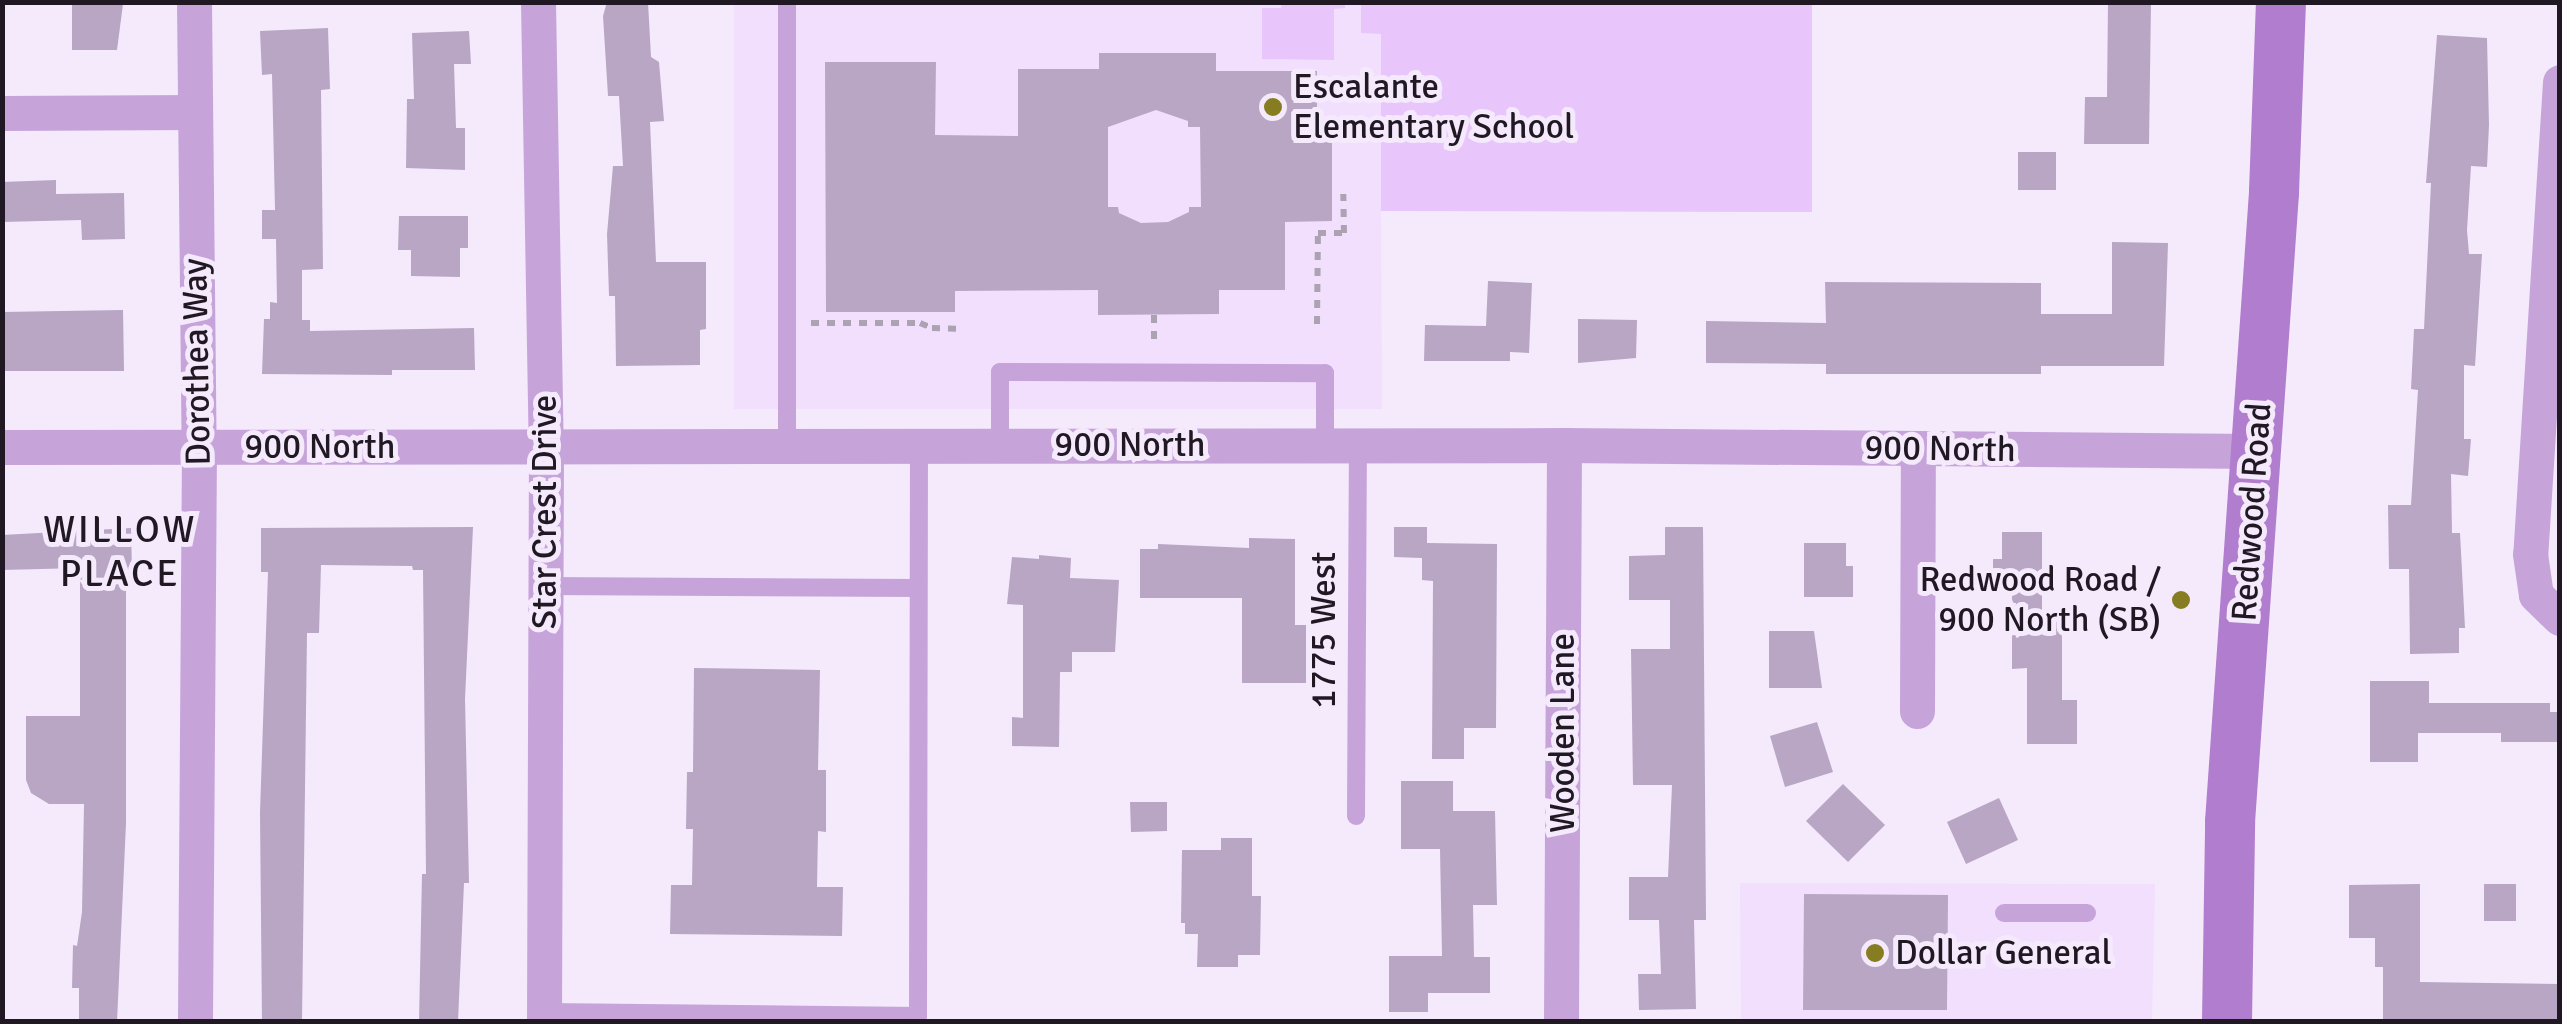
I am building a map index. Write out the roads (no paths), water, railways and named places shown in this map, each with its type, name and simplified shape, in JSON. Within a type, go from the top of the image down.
[{"type":"main road","name":"Redwood Road","points":[[2226,1022],[2230,822],[2257,451],[2282,2]]},
{"type":"street","name":"Dorothea Way","points":[[194,2],[198,447],[195,1022]]},
{"type":"street","name":"Star Crest Drive","points":[[538,2],[546,447],[544,1017]]},
{"type":"street","points":[[2557,617],[2536,595],[2530,554],[2560,82]]},
{"type":"street","points":[[2,113],[195,112]]},
{"type":"street","name":"900 North","points":[[2,447],[1564,445],[2257,451]]},
{"type":"street","name":"Wooden Lane","points":[[1561,1022],[1564,445]]},
{"type":"street","points":[[1917,711],[1918,449]]},
{"type":"lane","points":[[786,446],[787,2]]},
{"type":"lane","name":"1775 West","points":[[1000,446],[1000,372],[1326,373],[1342,445],[1356,816]]},
{"type":"lane","points":[[544,1017],[918,1016],[918,446]]},
{"type":"lane","points":[[546,586],[918,588]]},
{"type":"lane","points":[[2004,913],[2087,913]]},
{"type":"place","name":"Escalante Elementary School","points":[[1273,107]]},
{"type":"place","name":"Redwood Road / 900 North (SB)","points":[[2181,600]]},
{"type":"place","name":"Dollar General","points":[[1875,953]]},
{"type":"district","name":"WILLOW PLACE","points":[[120,552]]}]
